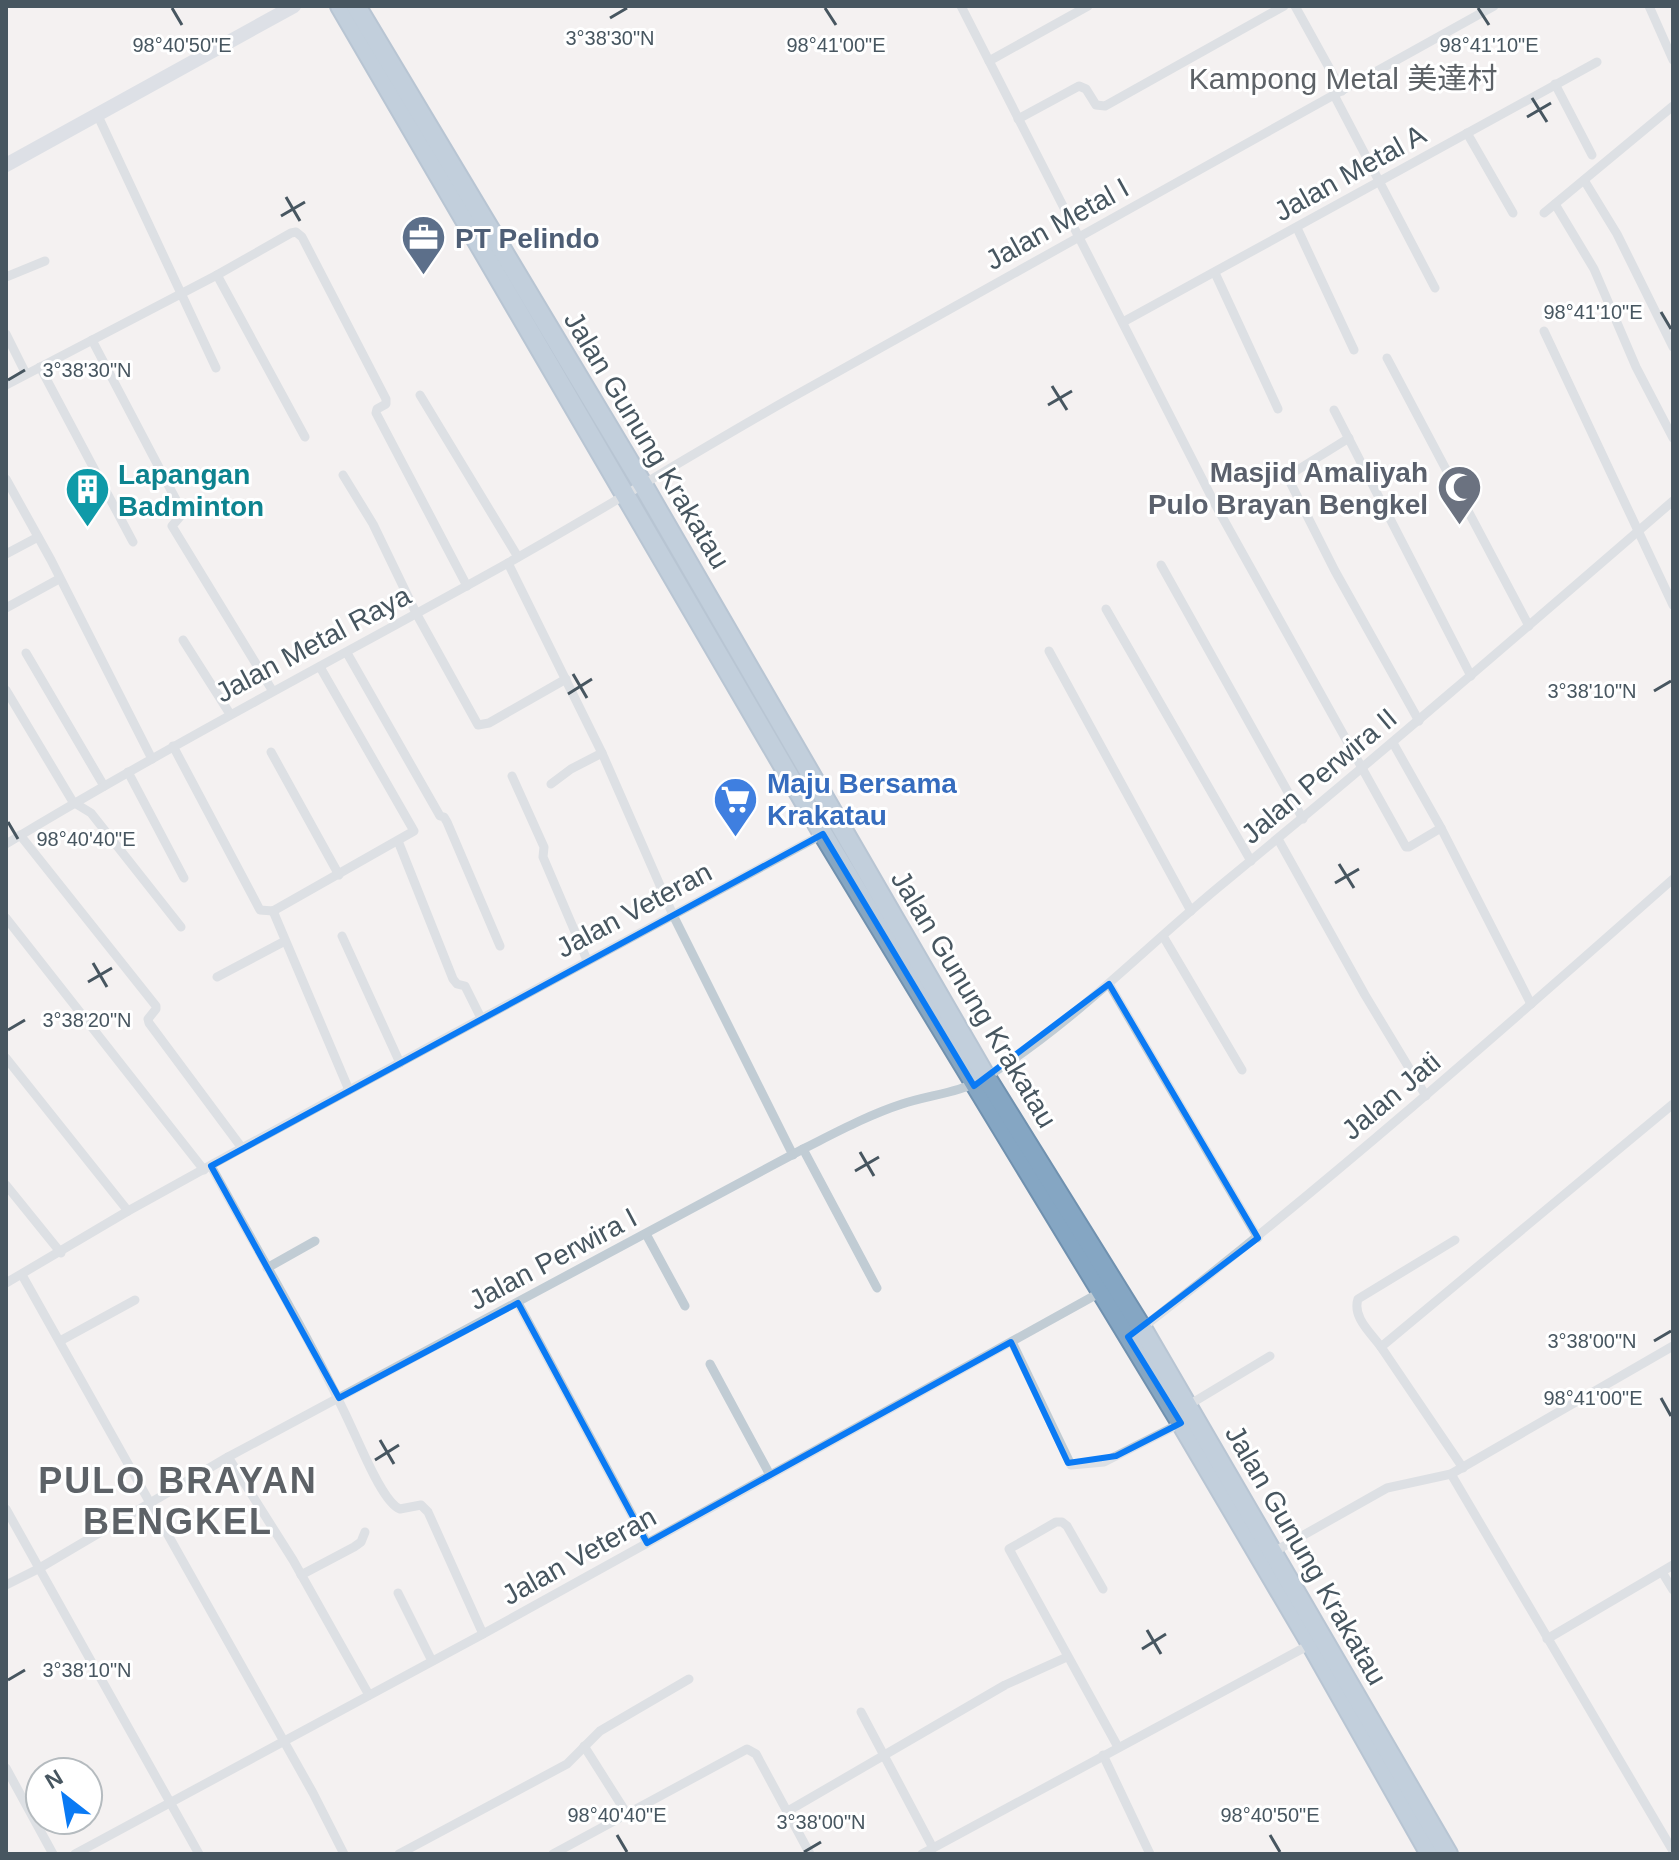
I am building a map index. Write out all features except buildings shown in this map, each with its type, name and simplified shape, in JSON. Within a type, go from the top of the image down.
[{"type":"highway","name":"Jalan Gunung Krakatau","points":[[340,6],[823,834],[1135,1333],[1266,1556],[1448,1854]]},
{"type":"highway","name":"Jalan Gunung Krakatau","points":[[356,6],[643,485],[1101,1292],[1135,1333]]},
{"type":"highway","name":"Jalan Gunung Krakatau","points":[[1266,1556],[1311,1644],[1430,1854]]},
{"type":"main road","points":[[6,165],[294,6]]},
{"type":"street","points":[[961,6],[1213,499],[1406,847],[1441,828]]},
{"type":"street","points":[[989,61],[1088,6]]},
{"type":"street","points":[[1018,119],[1076,87],[1086,89],[1096,105],[1105,106],[1284,6]]},
{"type":"street","points":[[1295,6],[1379,181],[1435,288]]},
{"type":"street","name":"Jalan Metal I","points":[[643,485],[776,406],[1494,6]]},
{"type":"street","points":[[1649,6],[1673,60]]},
{"type":"street","name":"Jalan Metal A","points":[[1123,322],[1597,62]]},
{"type":"street","points":[[1555,84],[1592,155]]},
{"type":"street","points":[[1544,213],[1673,106]]},
{"type":"street","points":[[98,116],[216,368]]},
{"type":"street","points":[[1467,133],[1513,213]]},
{"type":"street","points":[[1584,180],[1617,234],[1673,347]]},
{"type":"street","points":[[1555,204],[1594,269],[1636,367],[1673,438]]},
{"type":"street","points":[[1297,228],[1354,350]]},
{"type":"street","points":[[6,385],[291,233],[301,235],[386,399],[386,404],[376,413],[467,586]]},
{"type":"street","points":[[6,277],[45,261]]},
{"type":"street","points":[[1215,273],[1278,409]]},
{"type":"street","points":[[217,275],[305,437]]},
{"type":"street","points":[[1544,331],[1673,605]]},
{"type":"street","points":[[6,334],[26,374]]},
{"type":"street","points":[[92,340],[183,513],[172,526],[272,690]]},
{"type":"street","points":[[1387,358],[1529,626]]},
{"type":"street","points":[[40,367],[133,542]]},
{"type":"street","points":[[420,395],[513,560],[673,915],[793,1155]]},
{"type":"street","points":[[1334,410],[1471,676]]},
{"type":"street","points":[[1349,438],[1289,477],[1335,571],[1419,721]]},
{"type":"street","points":[[343,475],[373,524],[416,613],[478,725],[489,723],[566,679]]},
{"type":"street","points":[[6,479],[152,759]]},
{"type":"street","name":"Jalan Metal Raya","points":[[6,844],[73,802],[272,690],[347,653],[643,485]]},
{"type":"street","name":"Jalan Perwira II","points":[[980,1081],[1109,984],[1673,501]]},
{"type":"street","points":[[6,554],[38,537]]},
{"type":"street","points":[[1161,565],[1303,819]]},
{"type":"street","points":[[6,608],[59,579]]},
{"type":"street","points":[[1106,609],[1251,861]]},
{"type":"street","points":[[183,640],[230,714]]},
{"type":"street","points":[[1049,651],[1191,911]]},
{"type":"street","points":[[26,653],[104,786]]},
{"type":"street","points":[[347,653],[392,737],[440,816],[447,822],[500,946]]},
{"type":"street","points":[[173,746],[260,910],[273,911],[414,831],[320,667]]},
{"type":"street","points":[[6,690],[73,802],[91,813],[181,927]]},
{"type":"street","points":[[1393,743],[1441,828],[1531,1004]]},
{"type":"street","points":[[271,752],[339,875]]},
{"type":"street","points":[[551,784],[571,769],[602,753]]},
{"type":"street","points":[[128,772],[184,878]]},
{"type":"street","points":[[512,776],[544,847],[543,857],[587,960]]},
{"type":"street","name":"Jalan Veteran","points":[[6,1283],[242,1148],[823,834]]},
{"type":"street","points":[[20,835],[156,1006],[149,1023],[242,1148]]},
{"type":"street","points":[[1278,839],[1365,995],[1426,1096]]},
{"type":"street","points":[[398,841],[453,979],[465,986],[481,1018]]},
{"type":"street","name":"Jalan Jati","points":[[1135,1333],[1258,1238],[1426,1096],[1673,879]]},
{"type":"street","points":[[273,911],[349,1090]]},
{"type":"street","points":[[6,918],[207,1168],[339,1398],[361,1447],[394,1507],[425,1507],[483,1634]]},
{"type":"street","points":[[342,936],[400,1063]]},
{"type":"street","points":[[1163,936],[1242,1070]]},
{"type":"street","points":[[217,977],[285,941]]},
{"type":"street","points":[[1109,984],[1258,1238]]},
{"type":"street","points":[[6,1058],[128,1211]]},
{"type":"street","name":"Jalan Perwira I","points":[[6,1585],[228,1457],[803,1149],[892,1107],[980,1081]]},
{"type":"street","points":[[1381,1347],[1673,1104]]},
{"type":"street","points":[[803,1149],[877,1288]]},
{"type":"street","points":[[6,1185],[61,1253]]},
{"type":"street","points":[[646,1234],[685,1306]]},
{"type":"street","points":[[1455,1240],[1358,1299],[1356,1304],[1360,1319],[1463,1468]]},
{"type":"street","points":[[267,1268],[315,1241]]},
{"type":"street","points":[[22,1275],[344,1854]]},
{"type":"street","name":"Jalan Veteran","points":[[75,1854],[483,1634],[1101,1292]]},
{"type":"street","points":[[60,1341],[135,1300]]},
{"type":"street","points":[[518,1303],[647,1543]]},
{"type":"street","points":[[1012,1342],[1071,1465],[1104,1462],[1184,1415],[1270,1356]]},
{"type":"street","points":[[1266,1556],[1387,1488],[1451,1474],[1463,1468],[1673,1346]]},
{"type":"street","points":[[710,1364],[770,1475]]},
{"type":"street","points":[[228,1457],[301,1575],[369,1695]]},
{"type":"street","points":[[1451,1474],[1673,1851]]},
{"type":"street","points":[[6,1509],[199,1854]]},
{"type":"street","points":[[1103,1589],[1062,1522],[1056,1522],[1009,1549],[1118,1747]]},
{"type":"street","points":[[301,1575],[354,1547],[361,1542],[365,1532]]},
{"type":"street","points":[[1547,1639],[1673,1565]]},
{"type":"street","points":[[1662,1572],[1673,1590]]},
{"type":"street","points":[[398,1593],[432,1661]]},
{"type":"street","points":[[922,1854],[1311,1644]]},
{"type":"street","points":[[788,1811],[1005,1685],[1067,1657]]},
{"type":"street","points":[[399,1854],[567,1764],[600,1731],[689,1679]]},
{"type":"street","points":[[861,1712],[933,1848]]},
{"type":"street","points":[[584,1746],[627,1814]]},
{"type":"street","points":[[553,1854],[747,1749],[756,1754],[810,1854]]},
{"type":"street","points":[[1103,1755],[1150,1854]]},
{"type":"street","points":[[6,1768],[53,1854]]},
{"type":"highlighted area","points":[[823,834],[974,1086],[1109,984],[1258,1238],[1128,1337],[1181,1423],[1116,1456],[1068,1463],[1011,1342],[647,1543],[518,1303],[339,1398],[211,1166]]},
{"type":"place","name":"PT Pelindo","points":[[424,277]]},
{"type":"place","name":"Masjid Amaliyah Pulo Brayan Bengkel","points":[[1459,527]]},
{"type":"place","name":"Lapangan Badminton","points":[[87,529]]},
{"type":"place","name":"Maju Bersama Krakatau","points":[[736,838]]},
{"type":"district","name":"Kampong Metal 美達村","points":[[1343,78]]},
{"type":"district","name":"PULO BRAYAN BENGKEL","points":[[178,1500]]}]
